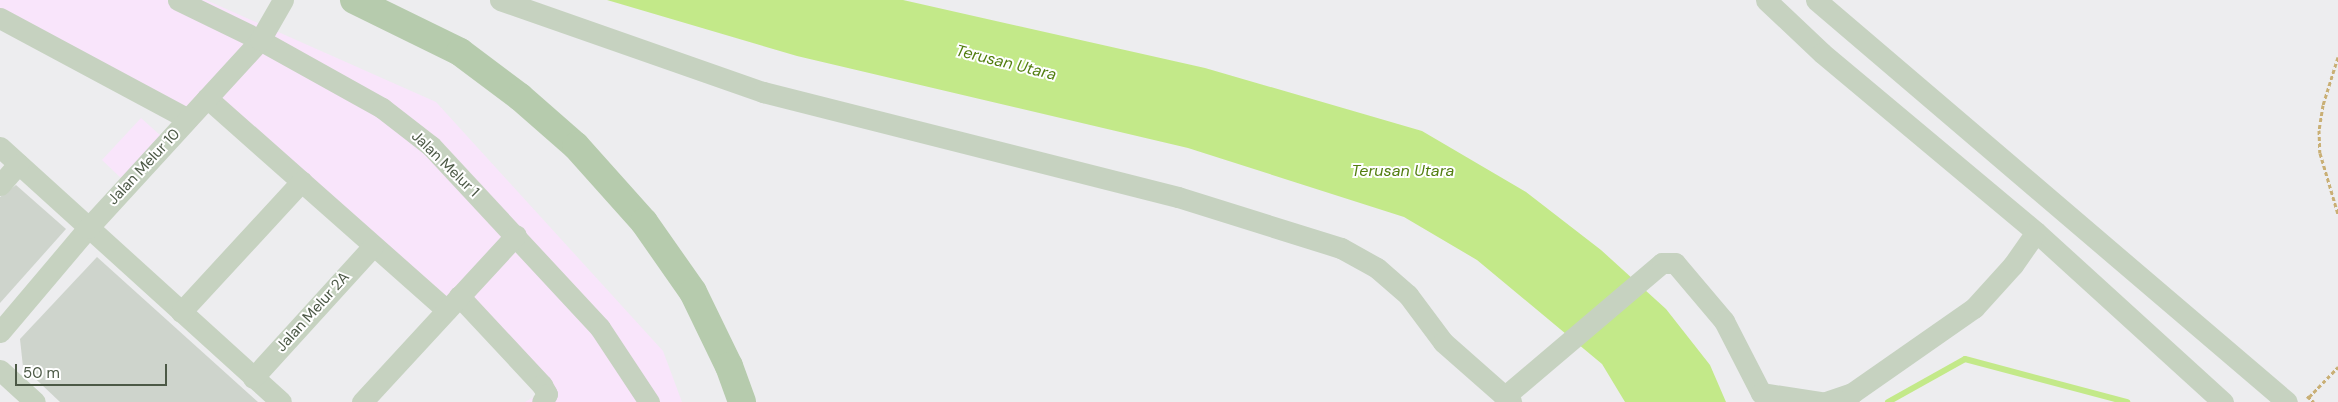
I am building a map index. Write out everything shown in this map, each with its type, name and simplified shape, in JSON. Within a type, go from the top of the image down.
[{"type":"main road","points":[[354,0],[460,52],[520,97],[576,146],[644,222],[693,292],[729,366],[742,402]]},
{"type":"street","name":"Jalan Melur 1","points":[[178,0],[260,40],[382,108],[431,146],[600,328],[649,402]]},
{"type":"street","name":"Jalan Melur 10","points":[[0,332],[88,228],[260,40],[283,0]]},
{"type":"street","points":[[500,0],[763,92],[1178,197],[1341,248],[1377,268],[1408,295],[1443,342],[1509,396],[1662,262],[1675,262],[1702,291],[1724,322],[1761,393],[1822,402]]},
{"type":"street","points":[[1766,0],[1822,52],[2036,232],[2223,402]]},
{"type":"street","points":[[1816,0],[2287,402]]},
{"type":"street","points":[[0,18],[188,119]]},
{"type":"street","points":[[207,98],[373,246],[453,303],[542,385],[547,394],[542,402]]},
{"type":"street","points":[[0,147],[281,402]]},
{"type":"street","points":[[0,185],[18,164]]},
{"type":"street","points":[[181,312],[302,181]]},
{"type":"street","points":[[1826,402],[1852,392],[1974,308],[2013,265],[2036,232]]},
{"type":"street","points":[[362,402],[516,236]]},
{"type":"street","name":"Jalan Melur 2A","points":[[253,378],[373,246]]},
{"type":"street","points":[[0,370],[35,402]]},
{"type":"path","points":[[2338,56],[2322,105],[2319,130],[2320,153],[2338,214]]},
{"type":"path","points":[[2304,402],[2338,367]]},
{"type":"shaded area","points":[[0,0],[206,0],[436,102],[663,351],[682,402],[525,402],[541,393],[461,306],[447,321],[212,109],[195,128],[0,21]]},
{"type":"shaded area","points":[[141,118],[161,136],[122,179],[102,160]]},
{"type":"water","name":"Terusan Utara","points":[[607,0],[903,0],[1205,68],[1422,131],[1526,192],[1601,250],[1666,309],[1710,365],[1726,402],[1625,402],[1602,364],[1477,260],[1404,217],[1188,148],[797,56]]},
{"type":"building","points":[[16,185],[66,229],[0,303],[0,197]]},
{"type":"building","points":[[97,257],[258,402],[60,402],[23,367],[20,339]]},
{"type":"waterway","points":[[1888,402],[1965,359],[2127,402]]}]
